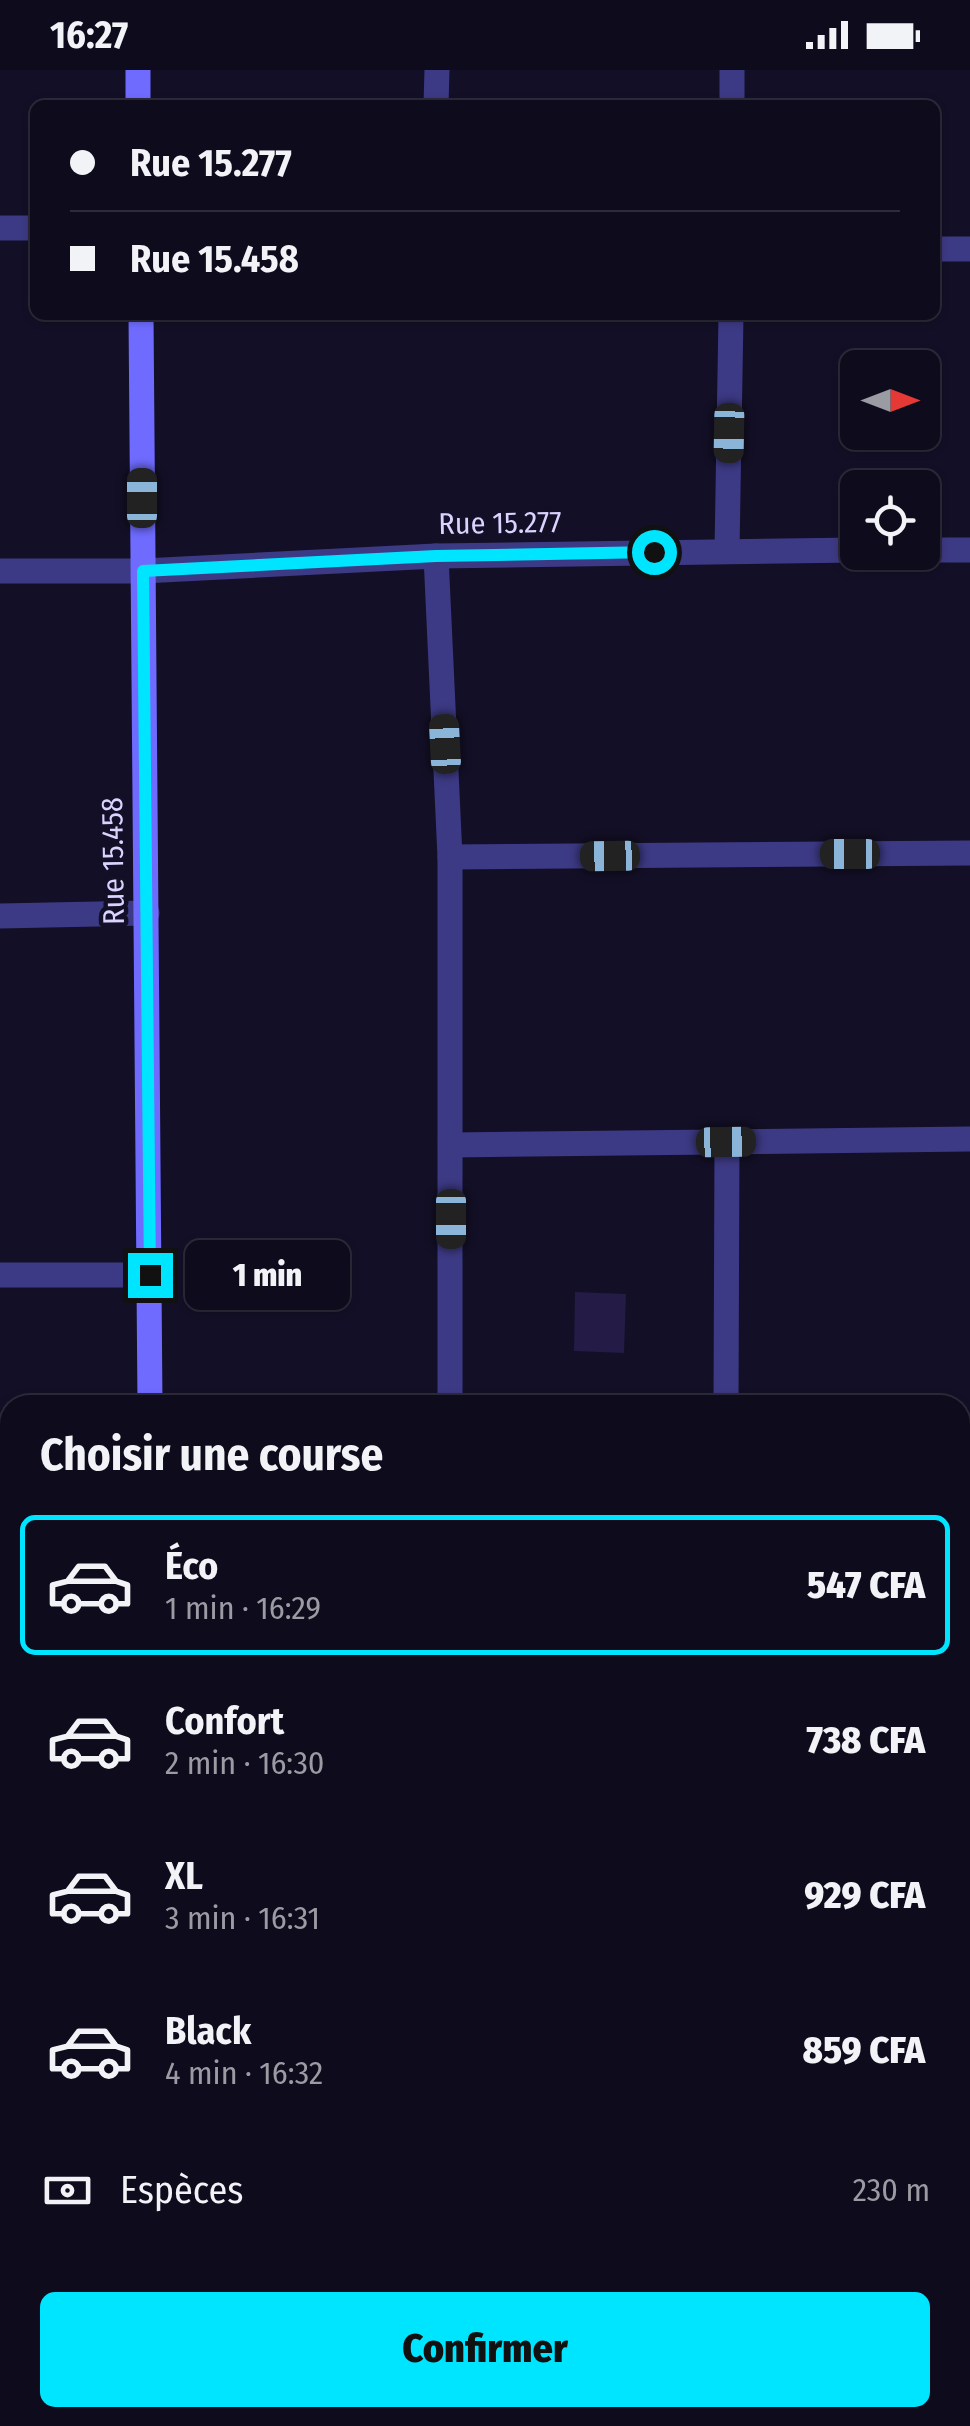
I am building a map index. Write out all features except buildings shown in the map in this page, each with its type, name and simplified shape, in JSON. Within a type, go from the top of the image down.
[{"type":"main road","points":[[138,70],[138,100]]},
{"type":"main road","name":"Rue 15.458","points":[[141,320],[150,1395]]},
{"type":"street","points":[[436,70],[436,100]]},
{"type":"street","points":[[732,70],[732,100]]},
{"type":"street","points":[[0,228],[30,228]]},
{"type":"street","points":[[940,250],[970,250]]},
{"type":"street","points":[[726,552],[731,320]]},
{"type":"street","name":"Rue 15.277","points":[[0,572],[143,571],[436,556],[840,550]]},
{"type":"street","points":[[940,550],[970,550]]},
{"type":"street","points":[[436,556],[450,858],[450,1395]]},
{"type":"street","points":[[450,858],[970,853]]},
{"type":"street","points":[[0,916],[147,913]]},
{"type":"street","points":[[452,1145],[970,1138]]},
{"type":"street","points":[[726,1142],[726,1395]]},
{"type":"street","points":[[0,1275],[150,1275]]},
{"type":"route","points":[[150,1275],[143,571],[436,556],[654,552]]}]
